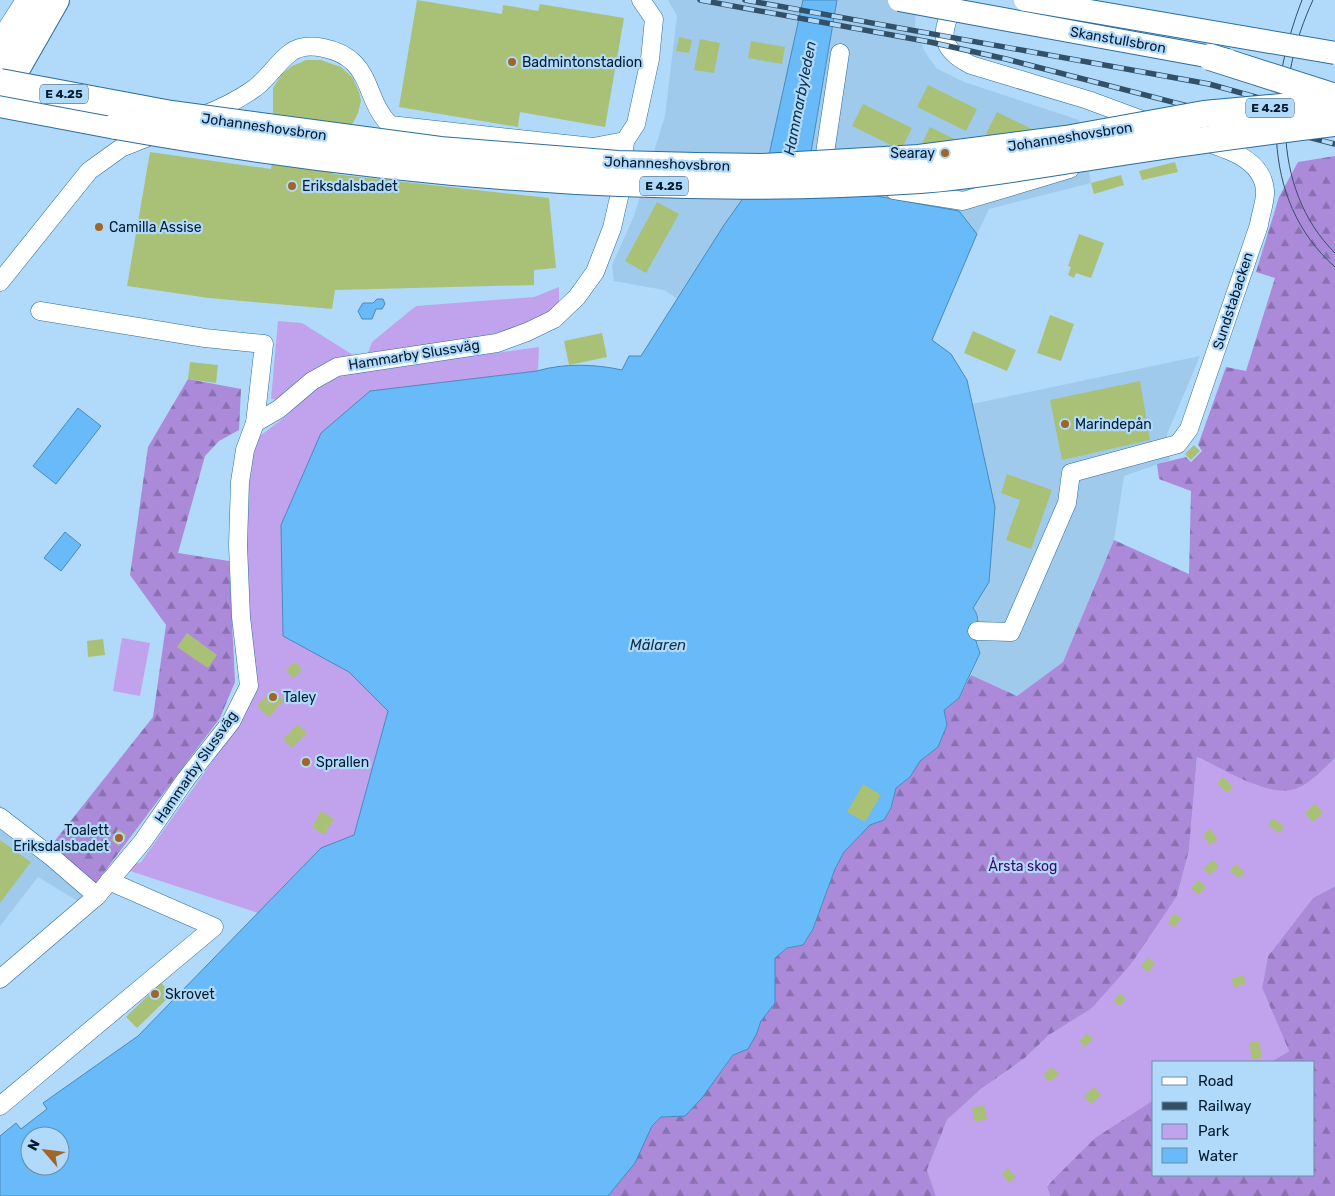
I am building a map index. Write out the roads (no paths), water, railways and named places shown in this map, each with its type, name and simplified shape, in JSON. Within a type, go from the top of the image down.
[{"type":"highway","points":[[0,92],[16,70],[56,0]]},
{"type":"highway","points":[[1210,57],[1335,97]]},
{"type":"highway","name":"Johanneshovsbron","points":[[0,82],[162,113],[263,128],[440,150],[667,166],[763,167],[920,158],[1066,139],[1209,126],[1335,123]]},
{"type":"highway","points":[[1209,126],[1258,100],[1335,88]]},
{"type":"highway","name":"Johanneshovsbron","points":[[0,104],[258,150],[440,171],[696,187],[822,185],[925,180],[1335,102]]},
{"type":"highway","points":[[1209,126],[1335,134]]},
{"type":"main road","name":"Skanstullsbron","points":[[900,0],[1210,57],[1335,83]]},
{"type":"main road","name":"Skanstullsbron","points":[[1025,0],[1335,53]]},
{"type":"street","points":[[0,39],[25,0]]},
{"type":"street","points":[[0,64],[43,0]]},
{"type":"street","name":"Hammarby Slussväg","points":[[0,979],[96,896],[109,881],[143,841],[186,778],[231,722],[250,686],[241,617],[238,545],[240,482],[245,450],[256,423],[279,409],[312,381],[337,367],[497,343],[527,332],[554,319],[576,298],[595,272],[612,228],[620,193],[625,141],[636,124],[650,59],[654,19],[641,0]]},
{"type":"street","name":"Sundstabacken","points":[[958,0],[944,27],[945,42],[955,56],[971,64],[1088,100],[1140,120],[1227,149],[1248,159],[1258,171],[1265,190],[1258,225],[1205,385],[1188,429],[1178,444],[1070,473],[1067,503],[1011,632],[976,631]]},
{"type":"street","points":[[0,282],[89,171],[121,148],[223,108],[256,87],[292,52],[310,47],[325,48],[340,53],[354,63],[366,80],[379,114],[390,125],[593,147],[625,141]]},
{"type":"street","points":[[840,53],[825,153],[842,181],[963,201],[1039,180],[1105,158],[1127,142],[1140,120]]},
{"type":"street","points":[[40,311],[205,338],[264,344],[256,423]]},
{"type":"street","points":[[0,817],[53,858],[96,896]]},
{"type":"street","points":[[0,1106],[214,927],[109,881]]},
{"type":"water","name":"Mälaren","points":[[803,0],[837,0],[804,193],[865,194],[959,211],[977,234],[932,340],[951,354],[967,380],[995,507],[989,582],[973,608],[978,621],[976,641],[980,653],[959,698],[944,710],[947,725],[938,747],[920,761],[910,777],[896,788],[891,808],[884,820],[870,825],[844,852],[835,869],[813,929],[803,945],[787,948],[775,958],[775,1003],[761,1021],[748,1049],[733,1055],[702,1098],[685,1116],[661,1117],[652,1126],[635,1163],[608,1196],[0,1196],[0,1136],[16,1123],[20,1128],[20,1176],[70,1176],[70,1126],[25,1126],[47,1109],[43,1103],[138,1036],[321,848],[354,835],[388,711],[349,672],[283,636],[281,525],[321,433],[370,391],[568,366],[601,366],[622,370],[629,356],[641,356],[724,225],[744,197],[760,196]]},
{"type":"water","points":[[377,299],[383,299],[385,304],[382,309],[376,309],[372,319],[362,319],[358,311],[363,303],[373,303]]},
{"type":"water","points":[[78,408],[101,426],[56,484],[33,466]]},
{"type":"water","points":[[65,532],[81,545],[61,571],[44,558]]},
{"type":"tram line","points":[[1302,0],[1290,34],[1282,69],[1277,105],[1276,141],[1281,175],[1292,209],[1310,239],[1335,267]]},
{"type":"tram line","points":[[1313,0],[1301,31],[1292,64],[1286,98],[1285,132],[1289,165],[1299,197],[1314,227],[1335,253]]},
{"type":"railway","points":[[700,0],[930,42],[1006,59],[1335,144]]},
{"type":"railway","points":[[745,0],[1209,84],[1335,119]]},
{"type":"place","name":"Badmintonstadion","points":[[512,62]]},
{"type":"place","name":"Searay","points":[[945,153]]},
{"type":"place","name":"Eriksdalsbadet","points":[[292,186]]},
{"type":"place","name":"Camilla Assise","points":[[99,227]]},
{"type":"place","name":"Marindepån","points":[[1065,424]]},
{"type":"place","name":"Taley","points":[[273,697]]},
{"type":"place","name":"Sprallen","points":[[306,762]]},
{"type":"place","name":"Toalett Eriksdalsbadet","points":[[119,838]]},
{"type":"place","name":"Skrovet","points":[[155,994]]},
{"type":"water label","name":"Hammarbyleden","points":[[800,98]]},
{"type":"park label","name":"Årsta skog","points":[[1023,866]]}]
